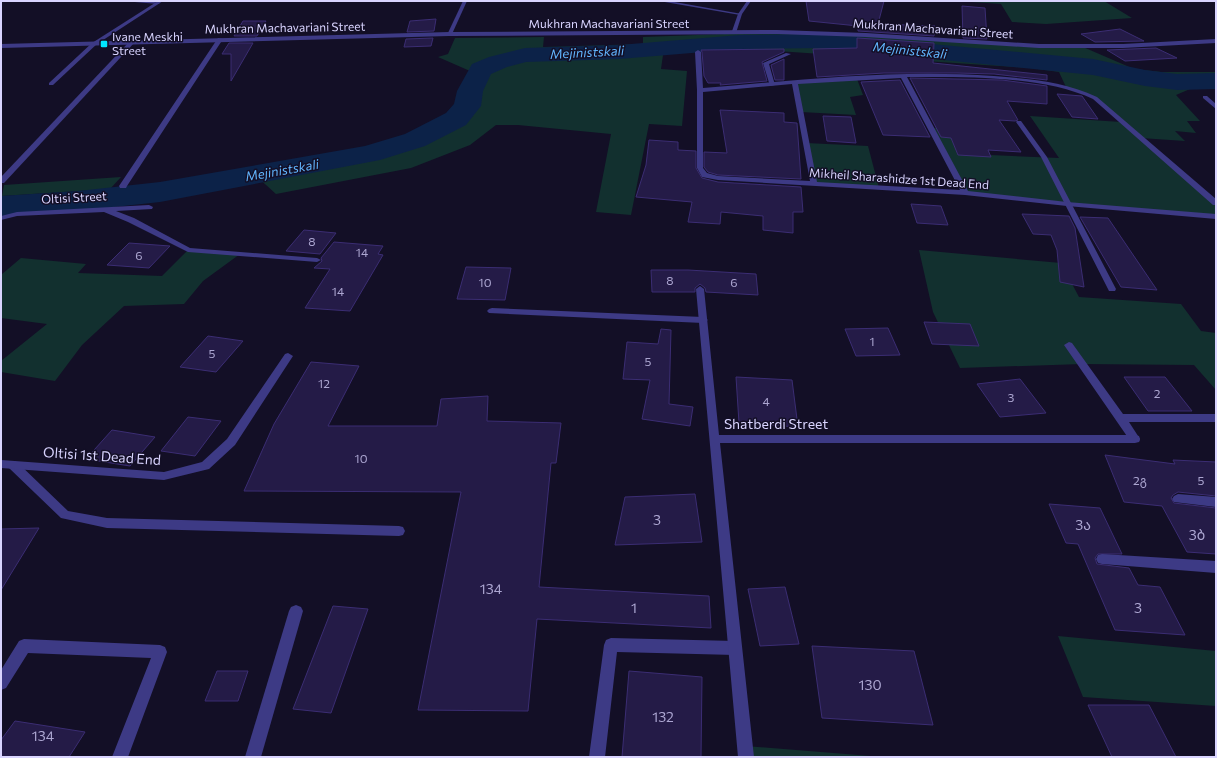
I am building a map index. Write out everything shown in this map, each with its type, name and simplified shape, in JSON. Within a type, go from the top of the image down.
[{"type":"street","points":[[126,1],[159,2]]},
{"type":"street","points":[[448,34],[465,1]]},
{"type":"street","points":[[661,1],[740,14]]},
{"type":"street","points":[[733,33],[740,14],[749,1]]},
{"type":"street","points":[[50,84],[95,43],[159,2]]},
{"type":"street","name":"Mukhran Machavariani Street","points":[[1,46],[448,34],[830,33],[1039,46],[1117,46],[1216,41]]},
{"type":"street","points":[[123,186],[220,39]]},
{"type":"street","points":[[1,181],[131,43]]},
{"type":"street","name":"Mikheil Sharashidze 1st Dead End","points":[[698,52],[700,90],[700,168],[705,175],[718,178],[965,193],[1067,204],[1216,216]]},
{"type":"street","points":[[772,84],[766,63],[788,54]]},
{"type":"street","points":[[700,90],[903,75],[968,75],[1042,83],[1079,90],[1095,98],[1216,203]]},
{"type":"street","points":[[903,75],[965,193]]},
{"type":"street","points":[[795,83],[814,184]]},
{"type":"street","points":[[1205,98],[1216,107]]},
{"type":"street","points":[[1019,122],[1044,157],[1112,289]]},
{"type":"street","name":"Oltisi Street","points":[[1,218],[17,214],[104,208],[149,207]]},
{"type":"street","points":[[104,208],[131,220],[188,250],[317,260]]},
{"type":"street","points":[[700,289],[714,439]]},
{"type":"street","points":[[492,311],[702,320]]},
{"type":"street","points":[[1069,346],[1120,418],[1216,418]]},
{"type":"street","name":"Oltisi 1st Dead End","points":[[7,464],[164,476],[205,466],[231,442],[288,356]]},
{"type":"street","name":"Shatberdi Street","points":[[746,757],[714,439],[1135,439],[1120,418]]},
{"type":"street","points":[[7,464],[65,515],[107,523],[399,531]]},
{"type":"street","points":[[1178,499],[1216,502]]},
{"type":"street","points":[[1102,559],[1216,567]]},
{"type":"street","points":[[253,757],[296,611]]},
{"type":"street","points":[[597,757],[611,645],[735,648]]},
{"type":"street","points":[[1,683],[24,646],[160,652],[120,757]]},
{"type":"green space","points":[[956,1],[1104,1],[1132,18],[1046,24],[1012,22],[1001,4]]},
{"type":"green space","points":[[777,32],[1083,47],[1134,69],[1162,72],[1216,72],[1216,87],[1190,89],[1176,95],[1200,121],[1187,121],[1196,133],[1175,131],[1185,141],[1141,138],[1216,203],[1216,216],[965,193],[931,128],[976,129],[990,155],[1059,158],[1030,116],[1121,122],[1095,98],[1066,87],[1059,72],[1030,68],[777,51],[720,50],[696,45],[740,42],[737,38],[705,39],[657,45],[507,55],[489,61],[470,71],[438,57],[448,54],[455,38],[544,37],[543,47],[643,44],[643,37]]},
{"type":"green space","points":[[664,48],[661,69],[687,71],[682,126],[649,124],[631,215],[596,212],[611,134],[518,125],[496,125],[470,145],[411,168],[276,194],[255,175],[369,154],[415,140],[456,119],[467,106],[470,91],[481,69],[498,62],[525,55],[619,52]]},
{"type":"green space","points":[[857,79],[863,95],[850,97],[856,115],[801,112],[795,83]]},
{"type":"green space","points":[[806,143],[868,146],[879,188],[814,184]]},
{"type":"green space","points":[[121,177],[110,189],[2,196],[4,185]]},
{"type":"green space","points":[[188,250],[240,254],[203,281],[184,304],[124,306],[82,345],[55,381],[1,372],[1,361],[47,324],[1,318],[1,275],[21,258],[86,264],[78,273],[162,276]]},
{"type":"green space","points":[[919,250],[1061,263],[1079,297],[1181,304],[1201,331],[1216,333],[1216,390],[1194,365],[1082,364],[960,368],[933,312]]},
{"type":"green space","points":[[1058,636],[1216,651],[1216,706],[1083,697]]},
{"type":"green space","points":[[745,746],[883,757],[747,757]]},
{"type":"building","points":[[806,1],[884,1],[878,24],[935,26],[934,36],[858,31],[858,26],[809,21]]},
{"type":"building","points":[[962,6],[985,8],[987,39],[963,38]]},
{"type":"building","points":[[436,19],[434,31],[407,32],[410,21]]},
{"type":"building","points":[[243,21],[266,21],[257,36],[234,36]]},
{"type":"building","points":[[1120,29],[1144,41],[1095,42],[1081,34]]},
{"type":"building","points":[[433,38],[431,46],[404,47],[406,39]]},
{"type":"building","points":[[857,38],[934,43],[933,63],[1047,75],[1047,80],[994,74],[957,73],[884,73],[817,77],[813,49],[857,48]]},
{"type":"building","points":[[229,43],[253,43],[231,81],[231,54],[222,54]]},
{"type":"building","points":[[1156,48],[1177,58],[1125,61],[1107,50]]},
{"type":"building","points":[[784,49],[784,52],[762,62],[767,81],[720,85],[721,83],[708,83],[704,76],[701,50]]},
{"type":"building","points":[[784,59],[784,80],[775,80],[771,65]]},
{"type":"building","points":[[910,78],[1002,80],[1047,86],[1047,104],[1007,101],[1018,120],[999,120],[1021,152],[988,150],[991,157],[958,155],[951,138],[941,137]]},
{"type":"building","points":[[900,80],[930,137],[883,135],[861,82]]},
{"type":"building","points":[[1057,94],[1082,96],[1098,119],[1072,117]]},
{"type":"building","points":[[720,110],[784,113],[784,122],[797,123],[801,179],[718,175],[708,172],[704,167],[704,152],[727,153]]},
{"type":"building","points":[[823,116],[851,117],[856,143],[827,141]]},
{"type":"building","points":[[649,140],[678,142],[678,150],[696,151],[696,168],[702,178],[718,182],[801,187],[803,212],[793,212],[793,233],[763,230],[763,216],[721,212],[720,224],[688,222],[692,202],[636,197],[646,165]]},
{"type":"building","points":[[911,204],[941,206],[948,225],[917,223]]},
{"type":"building","points":[[1022,214],[1069,216],[1075,228],[1084,287],[1060,282],[1057,250],[1051,235],[1033,234]]},
{"type":"building","points":[[1080,217],[1108,218],[1157,290],[1121,287]]},
{"type":"building","points":[[304,230],[336,233],[320,254],[286,251]]},
{"type":"building","points":[[334,242],[383,246],[378,254],[383,255],[350,311],[305,308],[330,269],[314,268],[322,261],[321,258]]},
{"type":"building","points":[[129,243],[170,246],[149,268],[107,265]]},
{"type":"building","points":[[466,267],[511,268],[505,300],[457,299]]},
{"type":"building","points":[[651,270],[688,270],[756,274],[758,295],[706,292],[705,288],[700,284],[695,288],[695,292],[652,292]]},
{"type":"building","points":[[924,322],[970,324],[979,346],[932,344]]},
{"type":"building","points":[[888,328],[900,355],[856,356],[845,329]]},
{"type":"building","points":[[661,329],[671,330],[669,404],[693,407],[690,426],[642,419],[650,380],[623,379],[627,342],[658,344]]},
{"type":"building","points":[[208,336],[243,341],[216,372],[180,367]]},
{"type":"building","points":[[311,362],[359,366],[328,426],[437,426],[441,399],[488,396],[487,421],[561,423],[556,463],[551,463],[539,587],[709,596],[711,628],[537,619],[528,711],[418,710],[461,492],[244,491],[274,424]]},
{"type":"building","points":[[736,377],[792,380],[798,427],[739,423]]},
{"type":"building","points":[[1124,377],[1165,377],[1192,411],[1148,411]]},
{"type":"building","points":[[1020,379],[1046,413],[1000,417],[977,384]]},
{"type":"building","points":[[188,417],[221,421],[195,456],[161,451]]},
{"type":"building","points":[[112,430],[155,437],[130,466],[86,459]]},
{"type":"building","points":[[1105,455],[1175,464],[1173,460],[1216,462],[1216,496],[1178,492],[1171,498],[1174,503],[1216,508],[1216,554],[1187,552],[1162,506],[1124,502]]},
{"type":"building","points":[[695,494],[702,542],[615,545],[625,497]]},
{"type":"building","points":[[1049,504],[1100,508],[1122,554],[1098,554],[1095,558],[1097,564],[1129,568],[1138,585],[1160,587],[1185,635],[1115,630],[1078,544],[1066,543]]},
{"type":"building","points":[[39,528],[1,590],[1,529]]},
{"type":"building","points":[[785,587],[799,644],[760,646],[748,589]]},
{"type":"building","points":[[333,606],[368,609],[331,713],[293,709]]},
{"type":"building","points":[[812,646],[914,651],[933,725],[822,718]]},
{"type":"building","points":[[217,671],[248,671],[238,701],[205,701]]},
{"type":"building","points":[[629,671],[702,677],[701,757],[622,757]]},
{"type":"building","points":[[1088,705],[1149,705],[1176,757],[1112,757]]},
{"type":"building","points":[[15,721],[85,732],[69,757],[1,757],[1,740]]},
{"type":"waterway","name":"Mejinistskali","points":[[1,206],[78,201],[160,192],[369,154],[415,140],[456,119],[467,106],[470,91],[481,69],[498,62],[525,55],[619,52],[740,42],[824,41],[1093,67],[1145,78],[1177,82],[1216,81]]},
{"type":"place","name":"Ivane Meskhi Street","points":[[104,44]]}]
